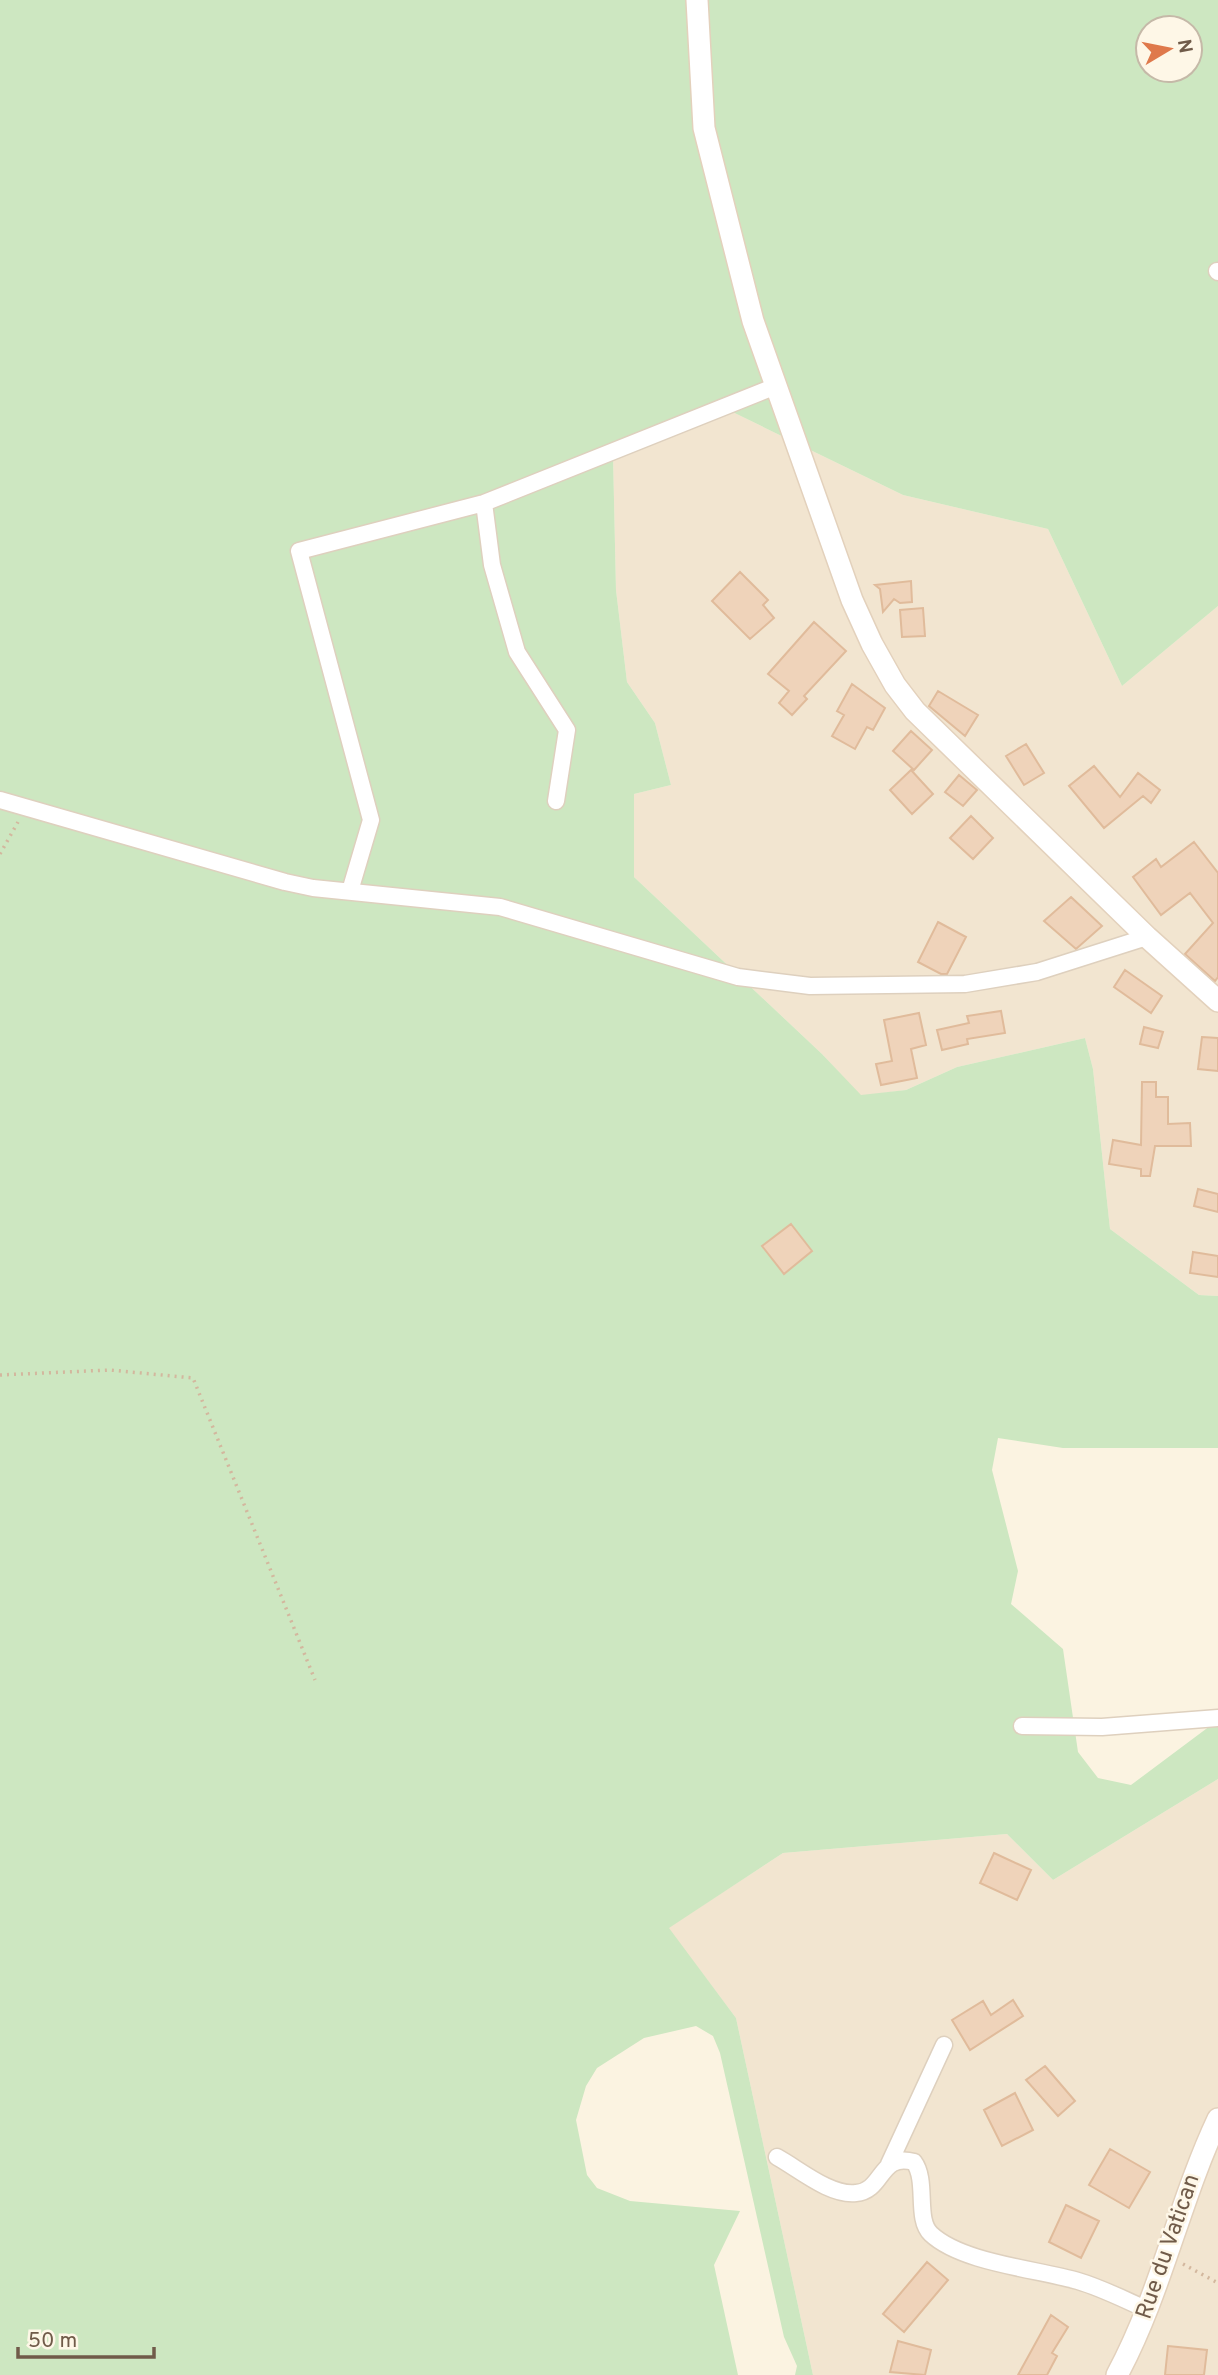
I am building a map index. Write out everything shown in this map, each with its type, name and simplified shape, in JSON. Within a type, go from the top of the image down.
[{"type":"street","points":[[697,0],[704,128],[752,321],[852,600],[872,644],[895,685],[953,752],[1218,1002]]},
{"type":"street","points":[[350,891],[371,820],[299,551],[484,503],[775,386]]},
{"type":"street","points":[[484,503],[492,565],[517,652],[567,730],[556,801]]},
{"type":"street","points":[[0,800],[285,882],[500,907],[738,977],[810,986],[965,984],[1037,972],[1147,937]]},
{"type":"street","points":[[1022,1726],[1102,1727],[1218,1718]]},
{"type":"street","points":[[777,2157],[832,2189],[854,2194],[873,2185],[889,2164],[944,2045]]},
{"type":"street","name":"Rue du Vatican","points":[[1117,2375],[1148,2309],[1189,2188],[1218,2119]]},
{"type":"street","points":[[889,2164],[905,2160],[917,2167],[925,2221],[931,2234],[971,2255],[1077,2281],[1148,2309]]},
{"type":"path","points":[[0,854],[26,808]]},
{"type":"path","points":[[0,1375],[110,1370],[193,1378],[315,1680]]},
{"type":"path","points":[[1167,2256],[1218,2283]]},
{"type":"shaded area","points":[[716,404],[903,495],[1048,529],[1122,686],[1218,606],[1218,1296],[1199,1295],[1110,1229],[1093,1069],[1085,1038],[957,1067],[906,1090],[861,1096],[822,1054],[634,877],[634,794],[671,785],[655,723],[627,682],[616,590],[613,454]]},
{"type":"shaded area","points":[[1218,1779],[1218,2375],[813,2375],[736,2018],[668,1928],[783,1853],[1007,1834],[1053,1880]]},
{"type":"green space","points":[[0,0],[1218,0],[1218,606],[1122,686],[1048,529],[903,495],[716,404],[613,455],[616,590],[627,682],[655,723],[671,785],[634,794],[634,877],[822,1054],[861,1095],[906,1090],[957,1067],[1085,1038],[1093,1069],[1110,1229],[1199,1295],[1218,1296],[1218,1448],[1063,1448],[998,1438],[992,1470],[1018,1571],[1011,1604],[1063,1649],[1078,1752],[1098,1778],[1131,1785],[1218,1720],[1218,1779],[1053,1880],[1007,1834],[783,1853],[669,1928],[736,2018],[813,2375],[795,2375],[797,2366],[784,2337],[720,2053],[713,2036],[696,2026],[644,2038],[597,2068],[586,2086],[576,2120],[587,2175],[597,2188],[630,2201],[740,2211],[714,2265],[738,2375],[0,2375]]},
{"type":"building","points":[[740,572],[768,600],[763,605],[774,618],[750,639],[712,601]]},
{"type":"building","points":[[911,581],[912,602],[900,603],[894,599],[883,612],[880,589],[875,585]]},
{"type":"building","points":[[923,608],[925,636],[902,637],[900,610]]},
{"type":"building","points":[[814,622],[846,651],[804,696],[807,699],[792,715],[779,703],[789,691],[768,674]]},
{"type":"building","points":[[852,684],[885,708],[873,730],[867,727],[855,749],[832,736],[844,715],[837,711]]},
{"type":"building","points":[[938,691],[978,715],[965,736],[929,706]]},
{"type":"building","points":[[911,731],[932,750],[914,770],[893,751]]},
{"type":"building","points":[[1026,744],[1044,773],[1024,785],[1006,756]]},
{"type":"building","points":[[1094,766],[1120,797],[1138,773],[1160,790],[1151,803],[1143,796],[1104,828],[1069,786]]},
{"type":"building","points":[[911,770],[933,794],[912,814],[890,790]]},
{"type":"building","points":[[959,775],[977,790],[963,806],[945,792]]},
{"type":"building","points":[[971,816],[993,838],[973,859],[950,838]]},
{"type":"building","points":[[1194,842],[1218,873],[1218,977],[1215,981],[1185,954],[1213,923],[1190,893],[1161,915],[1133,877],[1156,859],[1161,867]]},
{"type":"building","points":[[1071,897],[1102,926],[1076,949],[1044,921]]},
{"type":"building","points":[[938,922],[966,937],[947,974],[941,974],[918,962]]},
{"type":"building","points":[[1125,970],[1162,996],[1151,1013],[1114,987]]},
{"type":"building","points":[[1001,1011],[1005,1033],[967,1039],[968,1044],[942,1050],[937,1030],[969,1023],[967,1016]]},
{"type":"building","points":[[919,1013],[926,1045],[911,1049],[917,1078],[881,1085],[876,1064],[892,1061],[884,1020]]},
{"type":"building","points":[[1144,1027],[1163,1032],[1158,1048],[1140,1044]]},
{"type":"building","points":[[1202,1037],[1218,1038],[1218,1071],[1198,1069]]},
{"type":"building","points":[[1142,1082],[1156,1082],[1156,1097],[1168,1097],[1168,1124],[1190,1123],[1191,1146],[1155,1146],[1150,1176],[1141,1176],[1141,1169],[1109,1164],[1113,1140],[1141,1145]]},
{"type":"building","points":[[1198,1189],[1218,1194],[1218,1212],[1194,1206]]},
{"type":"building","points":[[791,1224],[812,1251],[784,1274],[762,1246]]},
{"type":"building","points":[[1193,1252],[1218,1256],[1218,1277],[1190,1273]]},
{"type":"building","points":[[994,1853],[1031,1870],[1017,1900],[980,1883]]},
{"type":"building","points":[[1013,2000],[1023,2016],[970,2050],[952,2020],[983,2001],[991,2015]]},
{"type":"building","points":[[1045,2066],[1075,2101],[1058,2116],[1026,2080]]},
{"type":"building","points":[[1015,2093],[1033,2130],[1002,2146],[984,2110]]},
{"type":"building","points":[[1110,2149],[1150,2172],[1129,2208],[1089,2185]]},
{"type":"building","points":[[1066,2205],[1099,2221],[1081,2258],[1049,2242]]},
{"type":"building","points":[[927,2262],[948,2280],[904,2332],[883,2314]]},
{"type":"building","points":[[1051,2315],[1068,2327],[1052,2353],[1057,2356],[1047,2375],[1018,2375]]},
{"type":"building","points":[[898,2341],[931,2350],[925,2375],[890,2372]]},
{"type":"building","points":[[1168,2346],[1207,2350],[1204,2375],[1165,2375]]}]
